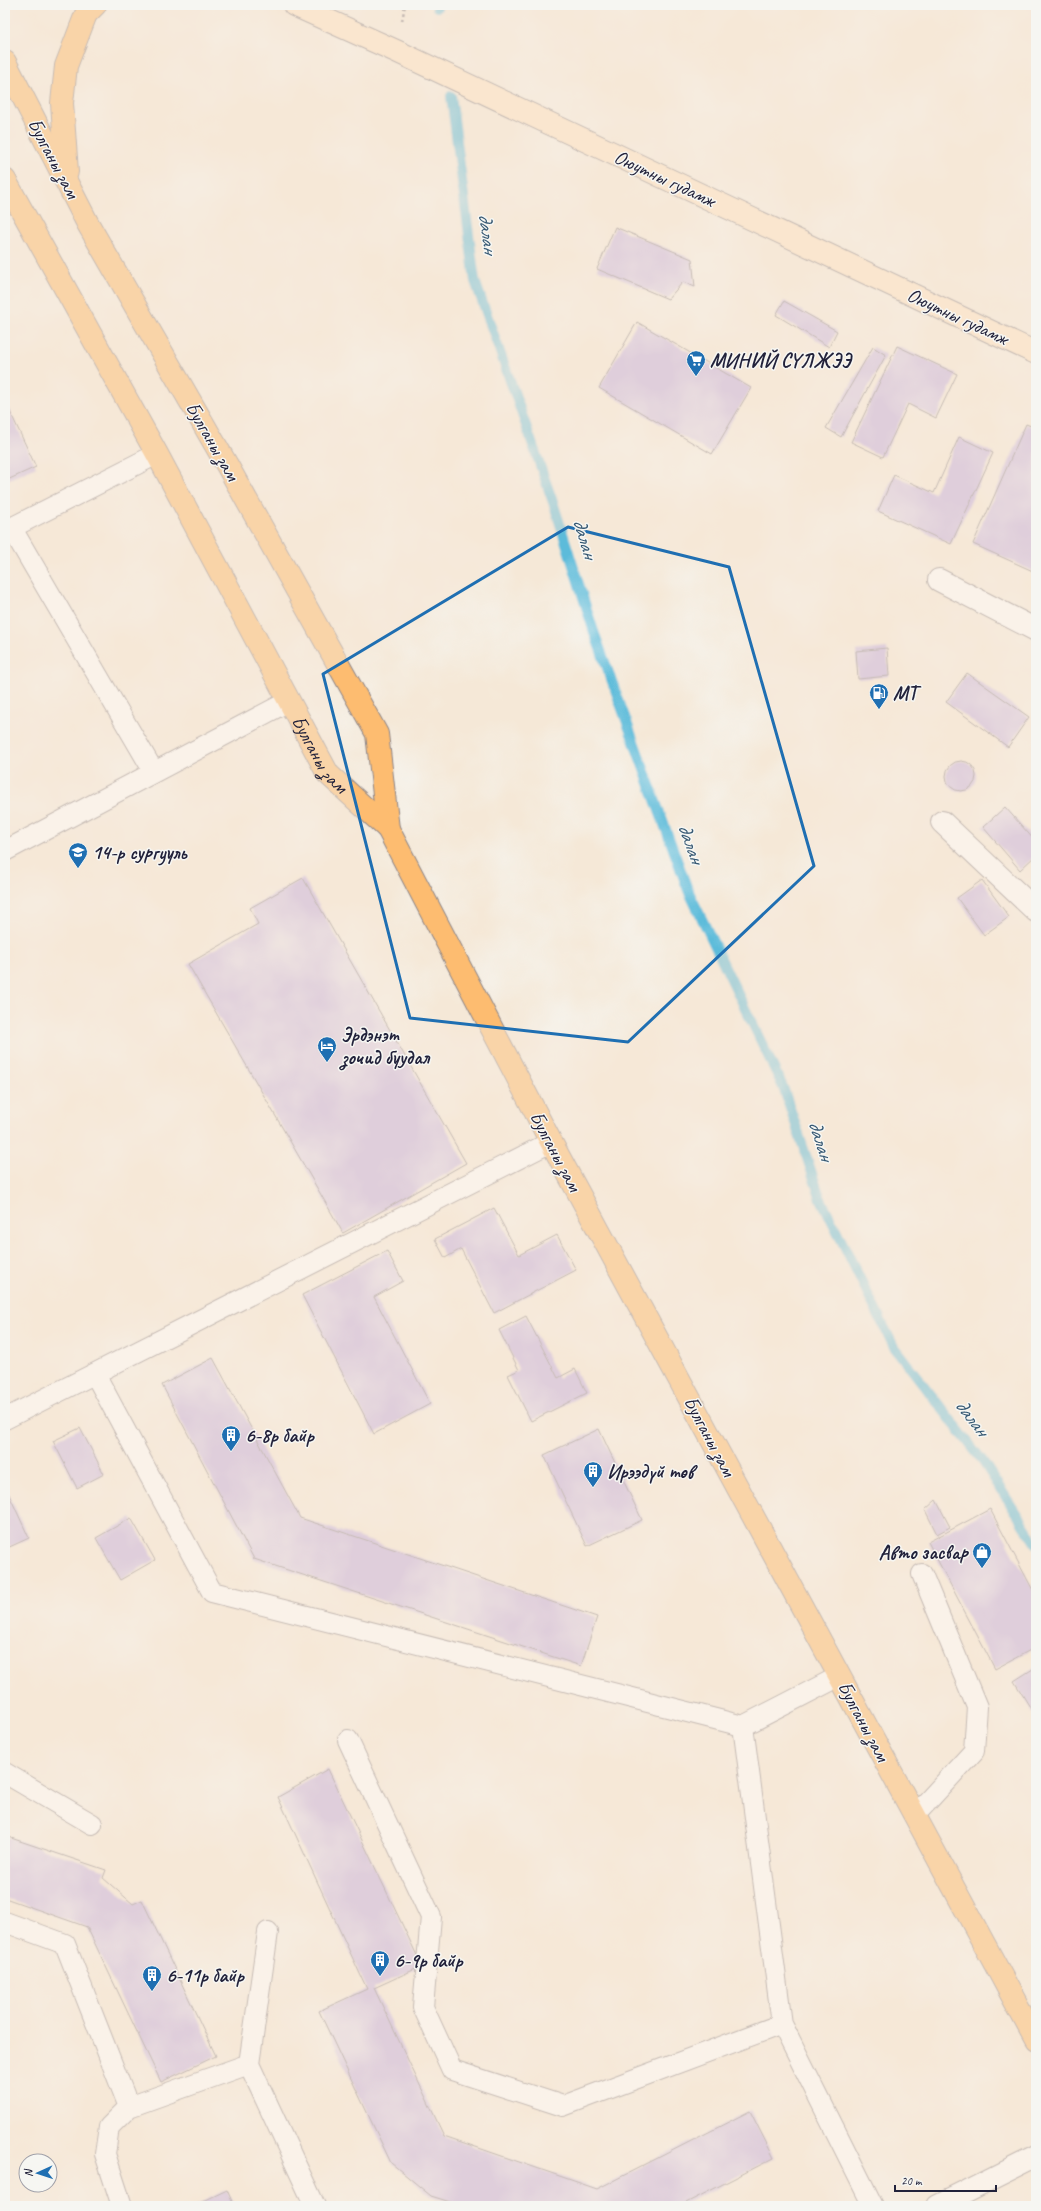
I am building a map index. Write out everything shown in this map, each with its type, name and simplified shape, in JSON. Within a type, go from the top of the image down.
[{"type":"highway","points":[[69,187],[64,142],[62,103],[66,66],[86,14],[96,5]]},
{"type":"highway","name":"Булганы зам","points":[[5,62],[69,187],[377,734],[388,829]]},
{"type":"highway","name":"Булганы зам","points":[[5,180],[157,454],[328,774],[388,829],[551,1142],[1036,2040]]},
{"type":"street","name":"Оюутны гудамж","points":[[294,5],[396,51],[1036,353]]},
{"type":"street","points":[[939,580],[1036,630]]},
{"type":"street","points":[[942,822],[1036,911]]},
{"type":"street","points":[[938,2206],[1036,2157]]},
{"type":"lane","points":[[154,772],[8,529],[157,454]]},
{"type":"lane","points":[[5,850],[289,701]]},
{"type":"lane","points":[[5,1419],[551,1142]]},
{"type":"lane","points":[[95,1374],[212,1592],[743,1726],[840,1676]]},
{"type":"lane","points":[[915,1815],[974,1752],[977,1706],[922,1574]]},
{"type":"lane","points":[[743,1726],[782,2024],[873,2206]]},
{"type":"lane","points":[[348,1740],[431,1917],[422,2007],[452,2070],[563,2106],[782,2024]]},
{"type":"lane","points":[[5,1773],[92,1824]]},
{"type":"lane","points":[[5,1922],[65,1944],[130,2107]]},
{"type":"lane","points":[[268,1932],[249,2064],[315,2206]]},
{"type":"lane","points":[[122,2206],[106,2154],[109,2127],[130,2107],[249,2064]]},
{"type":"highlighted area","points":[[568,527],[729,567],[814,866],[628,1042],[410,1018],[323,674]]},
{"type":"building","points":[[615,227],[692,259],[695,287],[683,282],[668,299],[597,269]]},
{"type":"building","points":[[784,301],[837,331],[829,347],[776,315]]},
{"type":"building","points":[[637,322],[751,388],[712,454],[599,388]]},
{"type":"building","points":[[897,346],[957,374],[936,418],[908,404],[883,457],[851,442]]},
{"type":"building","points":[[873,347],[886,355],[841,437],[826,428]]},
{"type":"building","points":[[5,401],[36,467],[5,481]]},
{"type":"building","points":[[1026,424],[1036,428],[1035,572],[973,544]]},
{"type":"building","points":[[959,437],[993,453],[951,544],[878,511],[894,475],[934,493]]},
{"type":"building","points":[[887,648],[889,676],[858,679],[856,651]]},
{"type":"building","points":[[967,673],[1029,717],[1008,747],[946,702]]},
{"type":"building","points":[[961,761],[967,762],[975,770],[975,782],[967,790],[961,791],[955,790],[947,782],[946,776],[947,770],[955,762]]},
{"type":"building","points":[[1005,807],[1036,842],[1036,855],[1020,870],[983,827]]},
{"type":"building","name":"Эрдэнэт зочид буудал","points":[[303,878],[466,1163],[343,1233],[188,964],[258,924],[250,908]]},
{"type":"building","points":[[982,880],[1009,917],[984,935],[957,898]]},
{"type":"building","points":[[494,1208],[519,1255],[557,1235],[576,1270],[494,1313],[461,1249],[445,1258],[435,1239]]},
{"type":"building","points":[[387,1251],[403,1281],[374,1297],[430,1404],[374,1434],[302,1295]]},
{"type":"building","points":[[526,1316],[558,1378],[575,1369],[587,1393],[531,1421],[508,1375],[519,1370],[499,1330]]},
{"type":"building","name":"6-8р байр","points":[[213,1358],[300,1518],[597,1617],[581,1666],[254,1559],[162,1385]]},
{"type":"building","points":[[80,1428],[104,1474],[77,1488],[53,1441]]},
{"type":"building","name":"Ирээдүй төв","points":[[599,1429],[642,1520],[587,1546],[544,1455]]},
{"type":"building","points":[[5,1486],[29,1538],[5,1549]]},
{"type":"building","points":[[936,1500],[950,1527],[937,1534],[925,1510]]},
{"type":"building","name":"Авто засвар","points":[[990,1509],[1036,1596],[1036,1647],[995,1669],[928,1542]]},
{"type":"building","points":[[131,1518],[155,1560],[120,1580],[96,1538]]},
{"type":"building","points":[[1036,1667],[1036,1717],[1014,1681]]},
{"type":"building","name":"6-9р байр","points":[[328,1769],[422,1966],[374,1988],[444,2136],[597,2189],[750,2111],[774,2158],[680,2206],[463,2206],[431,2196],[391,2163],[319,2011],[367,1989],[278,1797]]},
{"type":"building","name":"6-11р байр","points":[[5,1836],[106,1870],[103,1878],[133,1904],[142,1900],[216,2056],[161,2082],[87,1927],[5,1898]]},
{"type":"building","points":[[227,2190],[234,2206],[193,2206]]},
{"type":"waterway","name":"далан","points":[[451,96],[475,281],[554,505],[594,632],[688,890],[783,1087],[820,1197],[894,1347],[982,1460],[1036,1544]]},
{"type":"place","name":"МИНИЙ СҮЛЖЭЭ","points":[[696,377]]},
{"type":"place","name":"МТ","points":[[879,710]]},
{"type":"place","name":"14-р сургууль","points":[[78,869]]},
{"type":"place","name":"Эрдэнэт зочид буудал","points":[[327,1063]]},
{"type":"place","name":"6-8р байр","points":[[231,1452]]},
{"type":"place","name":"Ирээдүй төв","points":[[593,1488]]},
{"type":"place","name":"Авто засвар","points":[[982,1569]]},
{"type":"place","name":"6-9р байр","points":[[380,1977]]},
{"type":"place","name":"6-11р байр","points":[[152,1992]]}]
